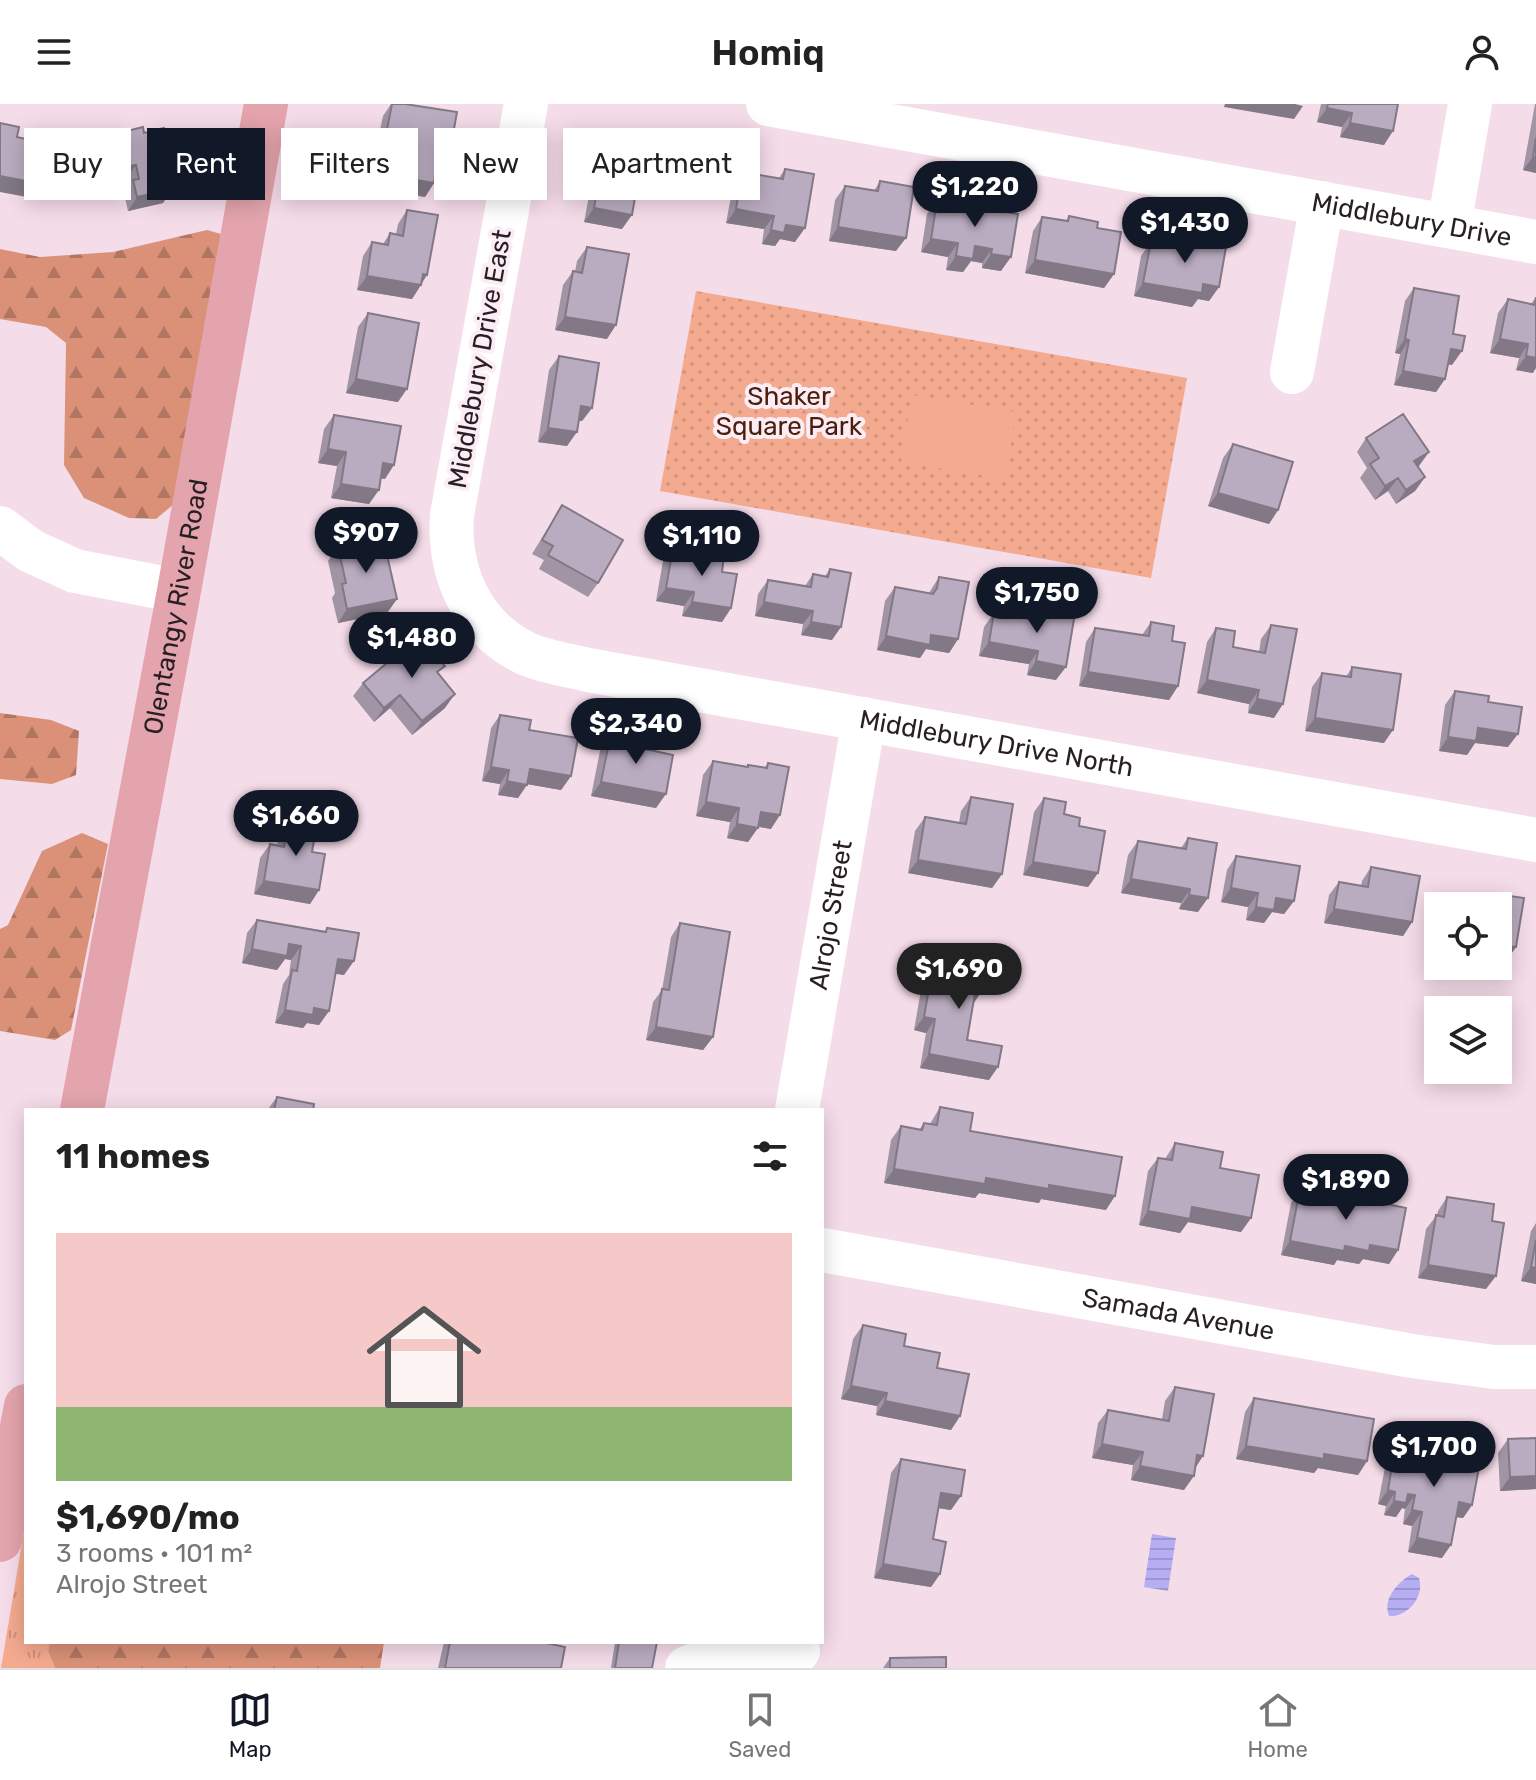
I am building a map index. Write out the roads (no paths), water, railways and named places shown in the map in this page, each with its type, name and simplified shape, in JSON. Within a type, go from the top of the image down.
[{"type":"main road","name":"Olentangy River Road","points":[[82,1108],[266,104]]},
{"type":"main road","points":[[0,1540],[24,1416]]},
{"type":"street","name":"Middlebury Drive East","points":[[475,610],[454,565],[450,541],[452,515],[526,104]]},
{"type":"street","name":"Middlebury Drive","points":[[768,104],[1536,242]]},
{"type":"street","points":[[1449,226],[1470,104]]},
{"type":"street","points":[[1292,372],[1322,203]]},
{"type":"street","points":[[0,528],[31,551],[75,571],[179,591]]},
{"type":"street","name":"Middlebury Drive North","points":[[475,610],[490,629],[508,643],[552,662],[1536,840]]},
{"type":"street","name":"Alrojo Street","points":[[797,1108],[864,719]]},
{"type":"street","name":"Samada Avenue","points":[[824,1250],[1412,1356],[1494,1367],[1536,1367]]},
{"type":"street","points":[[687,1668],[710,1659],[798,1654]]},
{"type":"park label","name":"Shaker Square Park","points":[[789,411]]}]
